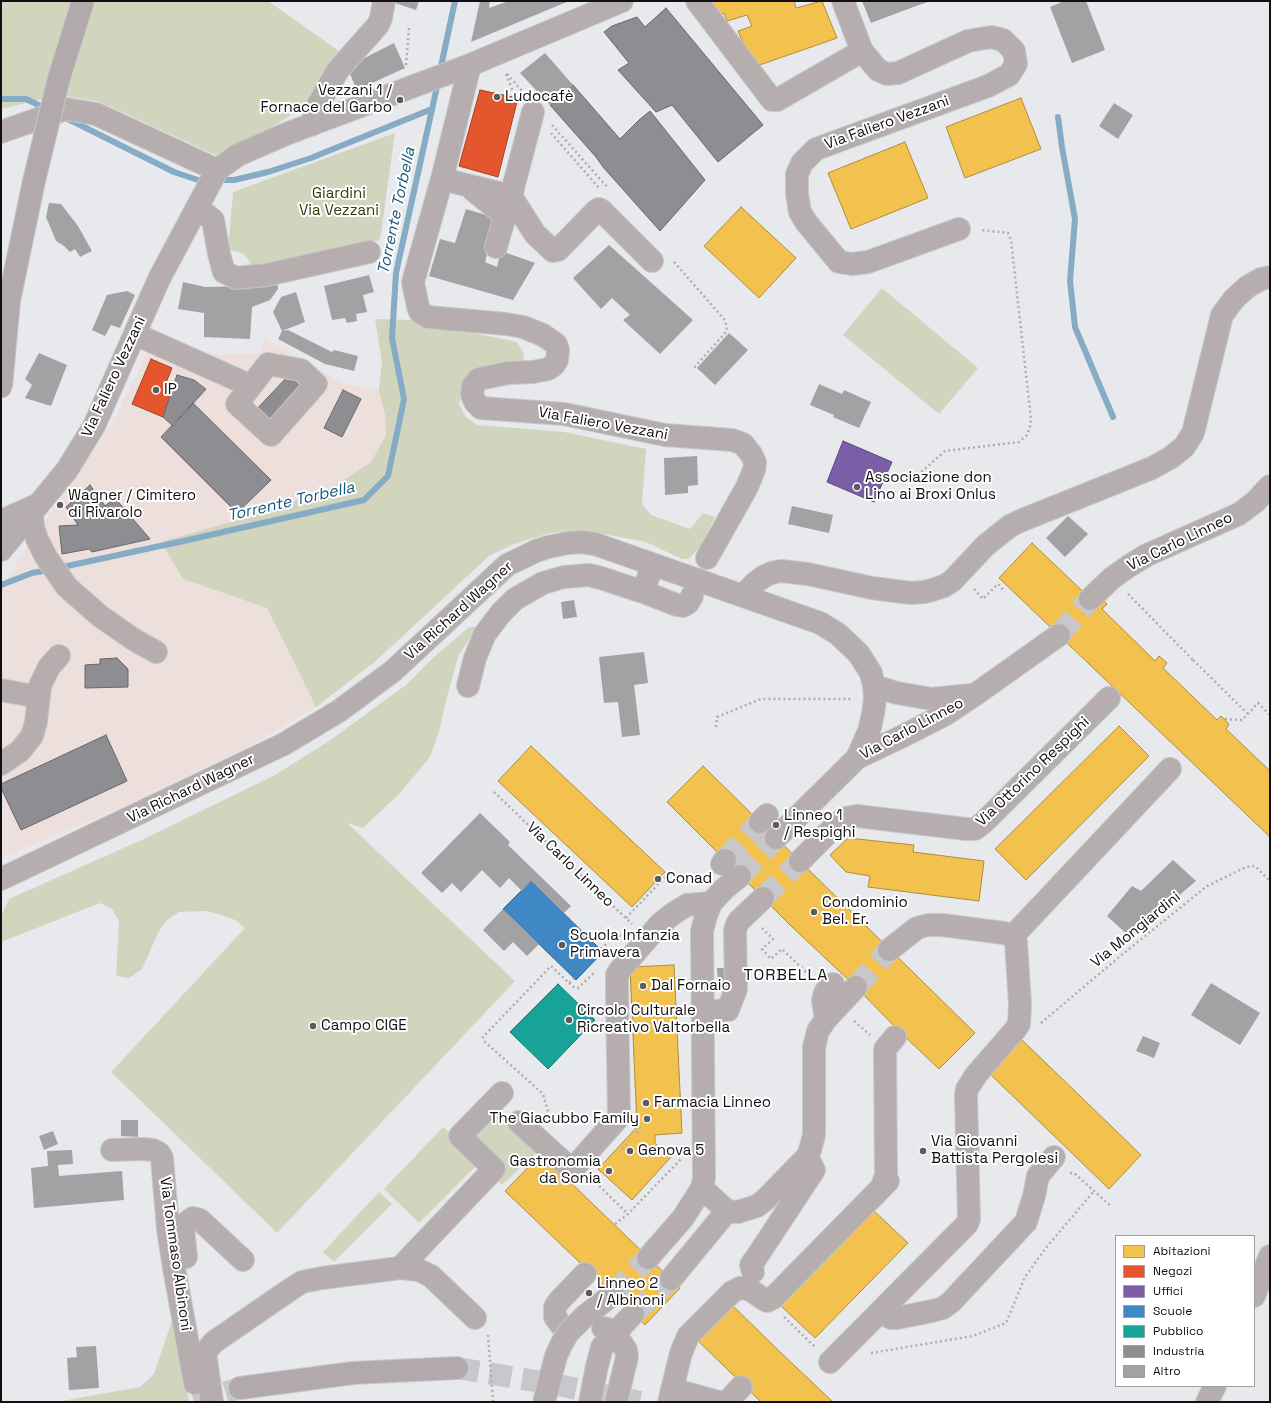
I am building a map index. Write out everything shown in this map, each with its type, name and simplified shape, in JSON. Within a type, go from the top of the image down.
[{"type":"highway","points":[[1,387],[9,301],[34,181],[59,78],[83,1]]},
{"type":"highway","points":[[240,1388],[353,1373],[457,1368]]},
{"type":"street","points":[[311,125],[318,105],[338,70],[378,25],[381,18],[384,1]]},
{"type":"street","name":"Via Faliero Vezzani","points":[[1,521],[37,508],[67,470],[94,426],[159,279],[217,170],[238,155],[286,134],[404,91],[622,1]]},
{"type":"street","points":[[697,1],[772,100],[777,100],[862,51]]},
{"type":"street","name":"Via Faliero Vezzani","points":[[843,1],[862,51],[878,70],[887,74],[898,73],[968,40],[991,37],[1004,40],[1014,51],[1016,64],[1009,75],[999,81],[816,149],[802,162],[797,174],[797,194],[800,212],[806,222],[839,262],[852,264],[868,262],[959,229]]},
{"type":"street","name":"Via Faliero Vezzani","points":[[464,67],[442,179],[413,282],[420,312],[428,317],[506,324],[523,327],[549,339],[556,344],[558,350],[557,360],[554,365],[548,369],[533,372],[508,373],[479,379],[472,390],[473,398],[481,408],[564,414],[665,435],[732,440],[743,444],[755,462],[754,470],[747,487],[707,558]]},
{"type":"street","points":[[1,132],[66,109],[74,110],[96,114],[217,170]]},
{"type":"street","points":[[511,196],[533,112]]},
{"type":"street","points":[[442,179],[511,196],[535,234],[553,250],[558,250],[599,209],[652,261]]},
{"type":"street","points":[[467,185],[504,214],[496,247]]},
{"type":"street","points":[[199,203],[213,220],[224,272],[236,278],[266,275],[369,252]]},
{"type":"street","points":[[743,596],[763,577],[771,572],[781,571],[808,574],[872,588],[912,593],[924,592],[944,586],[952,581],[986,545],[1010,526],[1152,468],[1170,458],[1184,447],[1193,433],[1222,315],[1234,299],[1247,287],[1270,276]]},
{"type":"street","points":[[135,334],[251,386]]},
{"type":"street","name":"Via Carlo Linneo","points":[[1090,599],[1112,578],[1129,566],[1147,555],[1238,514],[1255,502],[1270,486]]},
{"type":"street","points":[[1,550],[37,508]]},
{"type":"street","points":[[37,508],[33,527],[37,538],[46,557],[67,587],[100,616],[133,639],[156,652]]},
{"type":"street","name":"Via Richard Wagner","points":[[1,880],[284,744],[339,711],[393,671],[507,565],[524,556],[548,547],[581,542],[595,544],[820,623],[838,634],[859,654],[871,673],[874,692],[873,714],[869,731],[857,758]]},
{"type":"street","points":[[643,590],[653,565]]},
{"type":"street","points":[[468,686],[475,658],[492,624],[507,606],[528,591],[543,583],[564,577],[589,575],[606,579],[640,591],[643,590],[646,593],[677,605],[683,606],[688,603],[692,596]]},
{"type":"street","name":"Via Carlo Linneo","points":[[776,838],[857,758],[946,714],[1059,635]]},
{"type":"street","points":[[1,764],[20,751],[32,736],[36,722],[40,686],[49,667],[59,656]]},
{"type":"street","points":[[1,690],[14,694],[39,697]]},
{"type":"street","points":[[874,692],[897,693],[932,699],[976,694]]},
{"type":"street","name":"Via Ottorino Respighi","points":[[800,860],[845,818],[857,816],[975,829],[983,823],[1109,698]]},
{"type":"street","points":[[1013,936],[1170,769]]},
{"type":"street","points":[[648,1258],[683,1218],[702,1188],[704,1178],[705,1135],[702,931],[711,903],[724,889],[740,876]]},
{"type":"street","points":[[704,1012],[728,1010],[736,989],[735,930],[738,922],[763,898]]},
{"type":"street","points":[[519,1122],[572,1170],[582,1171],[619,1117],[617,975],[660,924],[687,905],[711,903]]},
{"type":"street","points":[[830,1362],[967,1224],[969,1219],[967,1089],[976,1075],[1019,1024],[1020,1004],[1016,942],[1013,936],[1004,933],[942,925],[928,925],[917,928],[889,950]]},
{"type":"street","points":[[702,1188],[727,1211],[738,1212],[757,1206],[765,1200],[807,1157],[814,1135],[814,1047],[818,1031],[831,1000],[856,987]]},
{"type":"street","points":[[720,1402],[670,1396],[681,1353],[688,1336],[732,1292],[740,1288],[749,1289],[773,1306],[778,1294],[885,1184],[890,1043]]},
{"type":"street","points":[[400,1268],[494,1169],[460,1136],[502,1093]]},
{"type":"street","name":"Via Tommaso Albinoni","points":[[112,1150],[153,1150],[159,1153],[162,1158],[168,1229],[198,1402]]},
{"type":"street","points":[[753,1272],[751,1265],[814,1170],[807,1157]]},
{"type":"street","points":[[885,1307],[887,1316],[897,1318],[943,1308],[951,1302],[1026,1222],[1038,1176],[1054,1157]]},
{"type":"street","points":[[671,1279],[727,1211]]},
{"type":"street","name":"Via Tommaso Albinoni","points":[[212,1402],[205,1352],[186,1255],[183,1228],[186,1223],[193,1218],[200,1220],[242,1260]]},
{"type":"street","points":[[1255,1294],[1270,1256]]},
{"type":"street","name":"Via Tommaso Albinoni","points":[[205,1352],[214,1342],[302,1282],[400,1268],[419,1270],[431,1276],[475,1318]]},
{"type":"street","points":[[561,1324],[555,1317],[555,1307],[585,1274]]},
{"type":"street","points":[[544,1402],[556,1356],[562,1343],[568,1334],[585,1316],[613,1294]]},
{"type":"street","points":[[590,1402],[602,1347],[609,1331],[633,1314]]},
{"type":"street","points":[[609,1331],[623,1344],[627,1357],[616,1402]]},
{"type":"street","points":[[1207,1402],[1214,1387]]},
{"type":"path","points":[[404,91],[409,28]]},
{"type":"path","points":[[910,482],[944,451],[1019,442],[1026,435],[1030,427],[1031,419],[1011,240],[1008,233],[959,229]]},
{"type":"path","points":[[959,572],[983,599],[998,584],[1005,592]]},
{"type":"path","points":[[1112,578],[1192,660],[1248,714]]},
{"type":"path","points":[[716,727],[717,717],[760,699],[822,700],[874,692]]},
{"type":"path","points":[[1225,719],[1242,720],[1258,704],[1270,715]]},
{"type":"path","name":"Via Carlo Linneo","points":[[494,792],[647,938]]},
{"type":"path","name":"Via Mongiardini","points":[[1040,1024],[1124,953],[1207,886],[1246,867],[1252,866],[1255,866],[1270,881]]},
{"type":"path","points":[[626,918],[666,876]]},
{"type":"path","points":[[747,914],[773,939],[762,949],[771,959],[782,948],[831,1000],[890,1043]]},
{"type":"path","points":[[601,949],[616,934]]},
{"type":"path","points":[[553,1127],[543,1094],[484,1041],[483,1037],[551,966],[575,988],[578,988],[595,972]]},
{"type":"path","points":[[569,982],[574,978]]},
{"type":"path","points":[[615,1224],[628,1214],[705,1135]]},
{"type":"path","points":[[582,1171],[628,1214]]},
{"type":"path","points":[[1038,1176],[1074,1173],[1112,1207]]},
{"type":"path","points":[[867,1353],[973,1336],[1006,1324],[1025,1277],[1045,1249],[1094,1191]]},
{"type":"path","points":[[773,1306],[830,1362]]},
{"type":"path","points":[[475,1318],[487,1330],[493,1402]]},
{"type":"shaded area","points":[[155,336],[218,355],[260,353],[264,338],[342,383],[379,390],[385,415],[386,435],[371,462],[333,487],[258,514],[183,579],[267,608],[316,707],[248,747],[120,808],[1,858],[1,588],[28,545],[113,423]]},
{"type":"green space","points":[[1,1],[268,1],[339,51],[304,107],[222,158],[100,102],[59,95],[1,109]]},
{"type":"green space","name":"Giardini Via Vezzani","points":[[395,133],[380,240],[252,270],[250,262],[243,253],[228,250],[233,192]]},
{"type":"green space","points":[[882,288],[978,368],[939,414],[843,335]]},
{"type":"green space","points":[[375,319],[411,320],[517,342],[524,354],[522,367],[467,377],[459,404],[466,417],[477,425],[564,432],[646,449],[642,504],[651,515],[690,529],[703,513],[715,517],[700,547],[689,559],[682,559],[646,542],[582,530],[550,533],[514,544],[489,556],[376,661],[316,707],[267,608],[183,579],[161,542],[258,514],[333,487],[371,462],[386,435],[385,415],[379,390],[382,362]]},
{"type":"green space","name":"Campo CIGE","points":[[469,627],[479,627],[459,654],[439,732],[430,757],[401,792],[363,828],[347,823],[515,981],[277,1233],[111,1072],[245,928],[235,920],[206,911],[179,912],[167,920],[159,931],[142,969],[129,978],[116,976],[119,921],[112,909],[100,903],[1,942],[2,914],[9,899],[144,839],[275,775],[329,741],[406,685],[433,658]]},
{"type":"green space","points":[[495,1108],[538,1151],[502,1185],[492,1175],[467,1136]]},
{"type":"green space","points":[[443,1127],[481,1161],[419,1223],[384,1189]]},
{"type":"green space","points":[[379,1192],[392,1204],[334,1262],[323,1252]]},
{"type":"green space","points":[[175,1312],[189,1402],[56,1402],[140,1387],[154,1374]]},
{"type":"building: Abitazioni","points":[[712,1],[794,1],[796,8],[822,1],[837,38],[754,67],[738,31],[752,26],[747,15],[727,21],[724,13],[719,16]]},
{"type":"building: Abitazioni","points":[[1021,98],[1041,149],[965,178],[946,127]]},
{"type":"building: Abitazioni","points":[[905,142],[928,198],[851,229],[828,173]]},
{"type":"building: Abitazioni","points":[[741,207],[796,258],[759,298],[704,246]]},
{"type":"building: Abitazioni","points":[[1032,543],[1094,602],[1100,597],[1107,604],[1102,609],[1155,661],[1159,656],[1167,663],[1163,668],[1217,720],[1221,716],[1229,724],[1226,729],[1270,771],[1270,837],[999,578]]},
{"type":"building: Abitazioni","points":[[1119,726],[1149,756],[1026,880],[995,849]]},
{"type":"building: Abitazioni","points":[[531,746],[665,872],[632,907],[498,781]]},
{"type":"building: Abitazioni","name":"Condominio Bel. Er.","points":[[703,766],[975,1033],[939,1069],[856,987],[791,926],[667,802]]},
{"type":"building: Abitazioni","points":[[848,838],[914,845],[913,852],[984,861],[979,901],[868,887],[870,876],[846,872],[830,855]]},
{"type":"building: Abitazioni","points":[[674,965],[682,1133],[655,1135],[655,1143],[671,1157],[632,1200],[598,1169],[637,1127],[630,967]]},
{"type":"building: Abitazioni","points":[[1019,1037],[1141,1155],[1109,1189],[989,1073]]},
{"type":"building: Abitazioni","points":[[541,1154],[680,1288],[645,1325],[505,1191]]},
{"type":"building: Abitazioni","points":[[873,1210],[908,1243],[815,1338],[780,1305]]},
{"type":"building: Abitazioni","points":[[728,1301],[833,1402],[761,1402],[693,1336]]},
{"type":"building: Negozi","points":[[480,90],[518,98],[498,177],[459,166]]},
{"type":"building: Negozi","points":[[151,359],[172,368],[163,390],[171,394],[163,417],[132,404]]},
{"type":"building: Uffici","points":[[843,441],[892,462],[874,502],[827,482]]},
{"type":"building: Scuole","points":[[531,881],[603,952],[576,980],[503,909]]},
{"type":"building: Pubblico","points":[[558,984],[595,1020],[548,1069],[510,1032]]},
{"type":"building: Industria","points":[[666,8],[763,125],[718,162],[672,105],[656,112],[618,70],[629,63],[604,32],[612,26],[637,17],[645,27]]},
{"type":"building: Industria","points":[[573,85],[620,139],[650,111],[705,180],[660,231],[550,105]]},
{"type":"building: Industria","points":[[177,375],[194,380],[206,389],[173,426],[163,417]]},
{"type":"building: Industria","points":[[289,375],[304,389],[267,427],[253,413]]},
{"type":"building: Industria","points":[[343,390],[361,399],[342,437],[324,428]]},
{"type":"building: Industria","points":[[193,403],[271,480],[237,513],[161,437]]},
{"type":"building: Industria","points":[[90,485],[105,506],[115,498],[150,539],[92,552],[89,549],[62,554],[59,526],[78,525],[66,507]]},
{"type":"building: Industria","points":[[117,658],[128,669],[128,687],[85,688],[85,665],[100,664],[100,659]]},
{"type":"building: Industria","points":[[106,735],[127,781],[21,830],[1,788],[1,784]]},
{"type":"building: Altro","points":[[395,1],[419,1],[416,10],[395,3]]},
{"type":"building: Altro","points":[[480,1],[490,1],[489,8],[509,1],[569,1],[471,42]]},
{"type":"building: Altro","points":[[862,1],[931,1],[871,23]]},
{"type":"building: Altro","points":[[1064,1],[1086,1],[1105,50],[1072,63],[1050,7]]},
{"type":"building: Altro","points":[[394,43],[405,68],[357,90],[347,67]]},
{"type":"building: Altro","points":[[545,53],[573,85],[550,105],[520,73]]},
{"type":"building: Altro","points":[[1114,103],[1133,115],[1118,139],[1099,126]]},
{"type":"building: Altro","points":[[49,203],[61,204],[78,226],[92,251],[80,257],[75,249],[70,252],[56,241],[46,217]]},
{"type":"building: Altro","points":[[466,209],[496,218],[485,262],[497,267],[501,251],[535,263],[513,300],[429,276],[440,239],[455,243]]},
{"type":"building: Altro","points":[[609,245],[693,320],[660,354],[623,320],[630,315],[612,298],[601,309],[573,278]]},
{"type":"building: Altro","points":[[369,275],[374,292],[363,295],[367,312],[356,314],[357,321],[347,323],[345,318],[332,320],[324,286]]},
{"type":"building: Altro","points":[[183,282],[205,287],[254,286],[277,282],[278,289],[270,300],[252,307],[250,339],[204,337],[204,313],[178,309]]},
{"type":"building: Altro","points":[[127,291],[135,295],[120,328],[111,325],[105,336],[92,330],[107,295]]},
{"type":"building: Altro","points":[[296,292],[305,322],[282,331],[273,312],[281,297]]},
{"type":"building: Altro","points":[[288,330],[332,352],[334,350],[358,356],[354,371],[325,364],[278,339],[282,331]]},
{"type":"building: Altro","points":[[729,333],[748,350],[715,385],[697,368]]},
{"type":"building: Altro","points":[[39,353],[67,365],[51,406],[25,398],[32,385],[25,379]]},
{"type":"building: Altro","points":[[819,384],[842,394],[844,390],[871,402],[859,428],[810,405]]},
{"type":"building: Altro","points":[[697,456],[698,485],[688,486],[688,493],[665,495],[664,458]]},
{"type":"building: Altro","points":[[792,506],[833,515],[829,533],[788,524]]},
{"type":"building: Altro","points":[[1068,516],[1088,534],[1065,557],[1046,538]]},
{"type":"building: Altro","points":[[574,600],[577,617],[563,619],[561,602]]},
{"type":"building: Altro","points":[[644,652],[648,683],[634,685],[640,735],[622,737],[618,702],[604,703],[599,657]]},
{"type":"building: Altro","points":[[480,813],[510,842],[508,845],[571,906],[564,913],[531,881],[522,891],[509,878],[500,888],[482,870],[461,892],[452,883],[442,893],[421,873]]},
{"type":"building: Altro","points":[[1173,860],[1196,881],[1130,937],[1107,916],[1132,886],[1141,891]]},
{"type":"building: Altro","points":[[503,909],[539,944],[527,956],[513,942],[504,951],[483,930]]},
{"type":"building: Altro","points":[[717,968],[725,968],[726,983],[718,984]]},
{"type":"building: Altro","points":[[1211,983],[1260,1013],[1240,1045],[1191,1015]]},
{"type":"building: Altro","points":[[1143,1036],[1160,1043],[1154,1058],[1136,1051]]},
{"type":"building: Altro","points":[[121,1120],[138,1120],[138,1137],[121,1136]]},
{"type":"building: Altro","points":[[53,1131],[58,1144],[44,1150],[39,1136]]},
{"type":"building: Altro","points":[[72,1150],[73,1164],[58,1165],[59,1176],[122,1171],[124,1200],[34,1208],[31,1168],[48,1166],[47,1151]]},
{"type":"building: Altro","points":[[96,1346],[99,1388],[69,1390],[67,1358],[77,1357],[76,1347]]},
{"type":"waterway","name":"Torrente Torbella","points":[[440,71],[455,1]]},
{"type":"waterway","name":"Torrente Torbella","points":[[58,568],[364,500],[388,476],[404,399],[392,338],[396,273],[438,82]]},
{"type":"waterway","points":[[1,99],[26,99],[47,109]]},
{"type":"waterway","points":[[216,180],[234,180],[268,172],[311,158],[432,109]]},
{"type":"waterway","points":[[1058,117],[1075,219],[1070,281],[1075,327],[1113,417]]},
{"type":"waterway","points":[[68,119],[174,172],[198,180],[207,180]]},
{"type":"waterway","name":"Torrente Torbella","points":[[1,585],[32,573],[49,570]]},
{"type":"tunnel","points":[[1059,635],[1090,599]]},
{"type":"tunnel","points":[[725,860],[760,822]]},
{"type":"tunnel","points":[[740,876],[776,838]]},
{"type":"tunnel","points":[[763,898],[800,861]]},
{"type":"tunnel","points":[[856,987],[889,950]]},
{"type":"tunnel","points":[[613,1294],[648,1258]]},
{"type":"tunnel","points":[[633,1314],[671,1279]]},
{"type":"tunnel","points":[[457,1368],[553,1384],[640,1402]]},
{"type":"tunnel","points":[[194,1402],[240,1388]]},
{"type":"place","name":"Ludocafè","points":[[497,97]]},
{"type":"place","name":"Vezzani 1 / Fornace del Garbo","points":[[400,100]]},
{"type":"place","name":"IP","points":[[156,390]]},
{"type":"place","name":"Associazione don Lino ai Broxi Onlus","points":[[857,487]]},
{"type":"place","name":"Wagner / Cimitero di Rivarolo","points":[[60,505]]},
{"type":"place","name":"Linneo 1 / Respighi","points":[[776,825]]},
{"type":"place","name":"Conad","points":[[658,879]]},
{"type":"place","name":"Condominio Bel. Er.","points":[[814,912]]},
{"type":"place","name":"Scuola Infanzia Primavera","points":[[562,945]]},
{"type":"place","name":"Dal Fornaio","points":[[643,986]]},
{"type":"place","name":"Circolo Culturale Ricreativo Valtorbella","points":[[569,1020]]},
{"type":"place","name":"Campo CIGE","points":[[313,1026]]},
{"type":"place","name":"Farmacia Linneo","points":[[646,1103]]},
{"type":"place","name":"The Giacubbo Family","points":[[647,1119]]},
{"type":"place","name":"Genova 5","points":[[630,1151]]},
{"type":"place","name":"Via Giovanni Battista Pergolesi","points":[[923,1151]]},
{"type":"place","name":"Gastronomia da Sonia","points":[[609,1171]]},
{"type":"place","name":"Linneo 2 / Albinoni","points":[[589,1293]]},
{"type":"district","name":"TORBELLA","points":[[786,976]]}]
